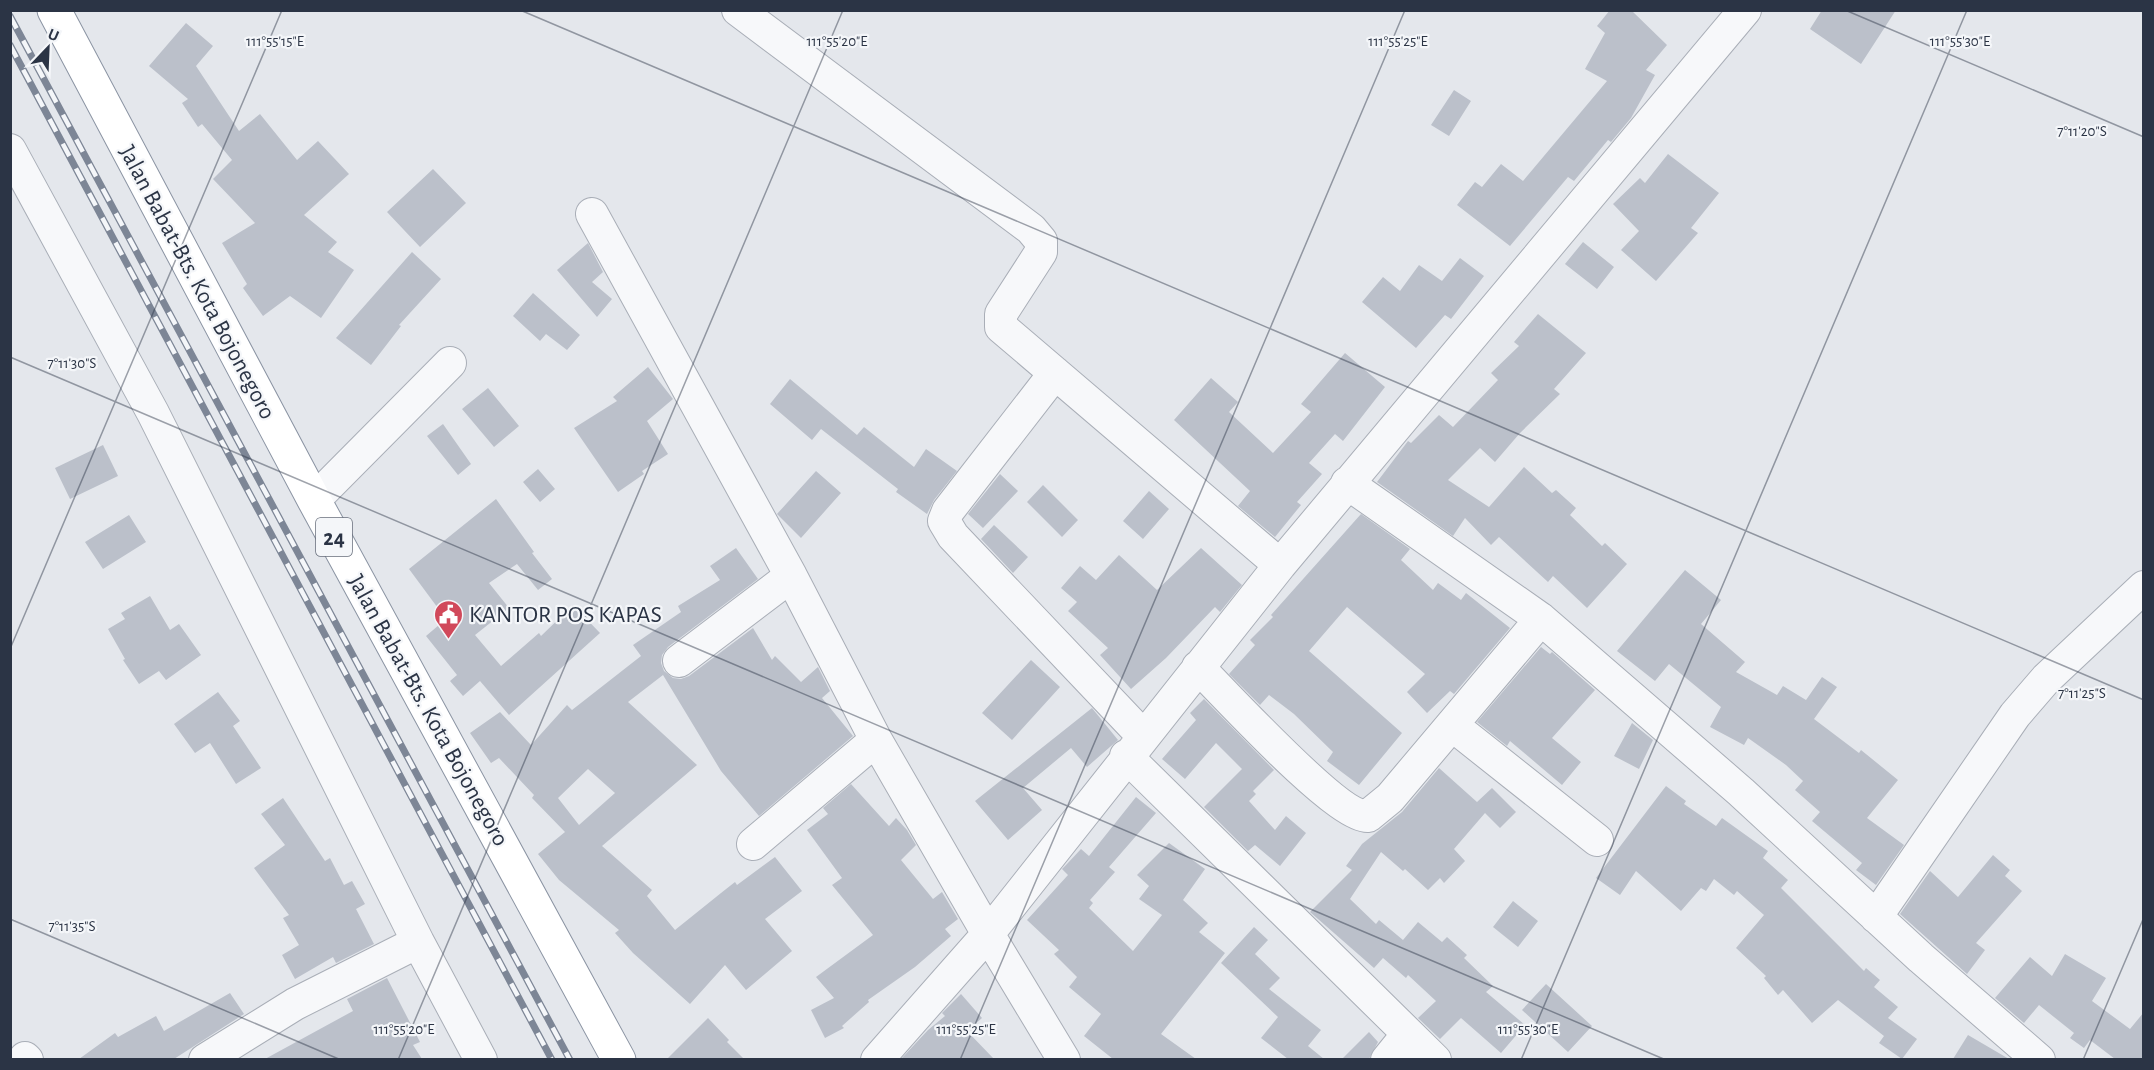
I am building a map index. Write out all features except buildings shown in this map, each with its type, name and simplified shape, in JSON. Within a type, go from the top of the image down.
[{"type":"highway","name":"Jalan Babat-Bts. Kota Bojonegoro","points":[[54,10],[314,500],[619,1059]]},
{"type":"street","points":[[738,10],[1039,237],[1042,246],[1040,256],[1001,314],[999,323],[1012,338],[1280,565]]},
{"type":"street","points":[[877,1059],[988,934],[1135,746],[1347,483],[1745,10]]},
{"type":"street","points":[[10,150],[153,413],[418,942],[481,1059]]},
{"type":"street","points":[[592,214],[791,576],[876,740],[988,934],[1064,1059]]},
{"type":"street","points":[[314,500],[450,363]]},
{"type":"street","points":[[1055,373],[948,511],[944,521],[953,536],[1135,746],[1408,1034],[1436,1059]]},
{"type":"street","points":[[1347,483],[1541,619],[1741,792],[1981,1012],[2039,1059]]},
{"type":"street","points":[[680,661],[791,576]]},
{"type":"street","points":[[1876,917],[2015,715],[2046,679],[2099,632],[2144,587]]},
{"type":"street","points":[[1198,667],[1326,795],[1362,816],[1372,814],[1384,804],[1541,619]]},
{"type":"street","points":[[1452,725],[1597,840]]},
{"type":"street","points":[[753,844],[876,740]]},
{"type":"street","points":[[205,1059],[295,1004],[418,942]]},
{"type":"street","points":[[1387,1059],[1408,1034]]},
{"type":"railway","points":[[10,16],[570,1060]]},
{"type":"railway","points":[[10,45],[552,1060]]},
{"type":"place","name":"KANTOR POS KAPAS","points":[[448,640]]}]
